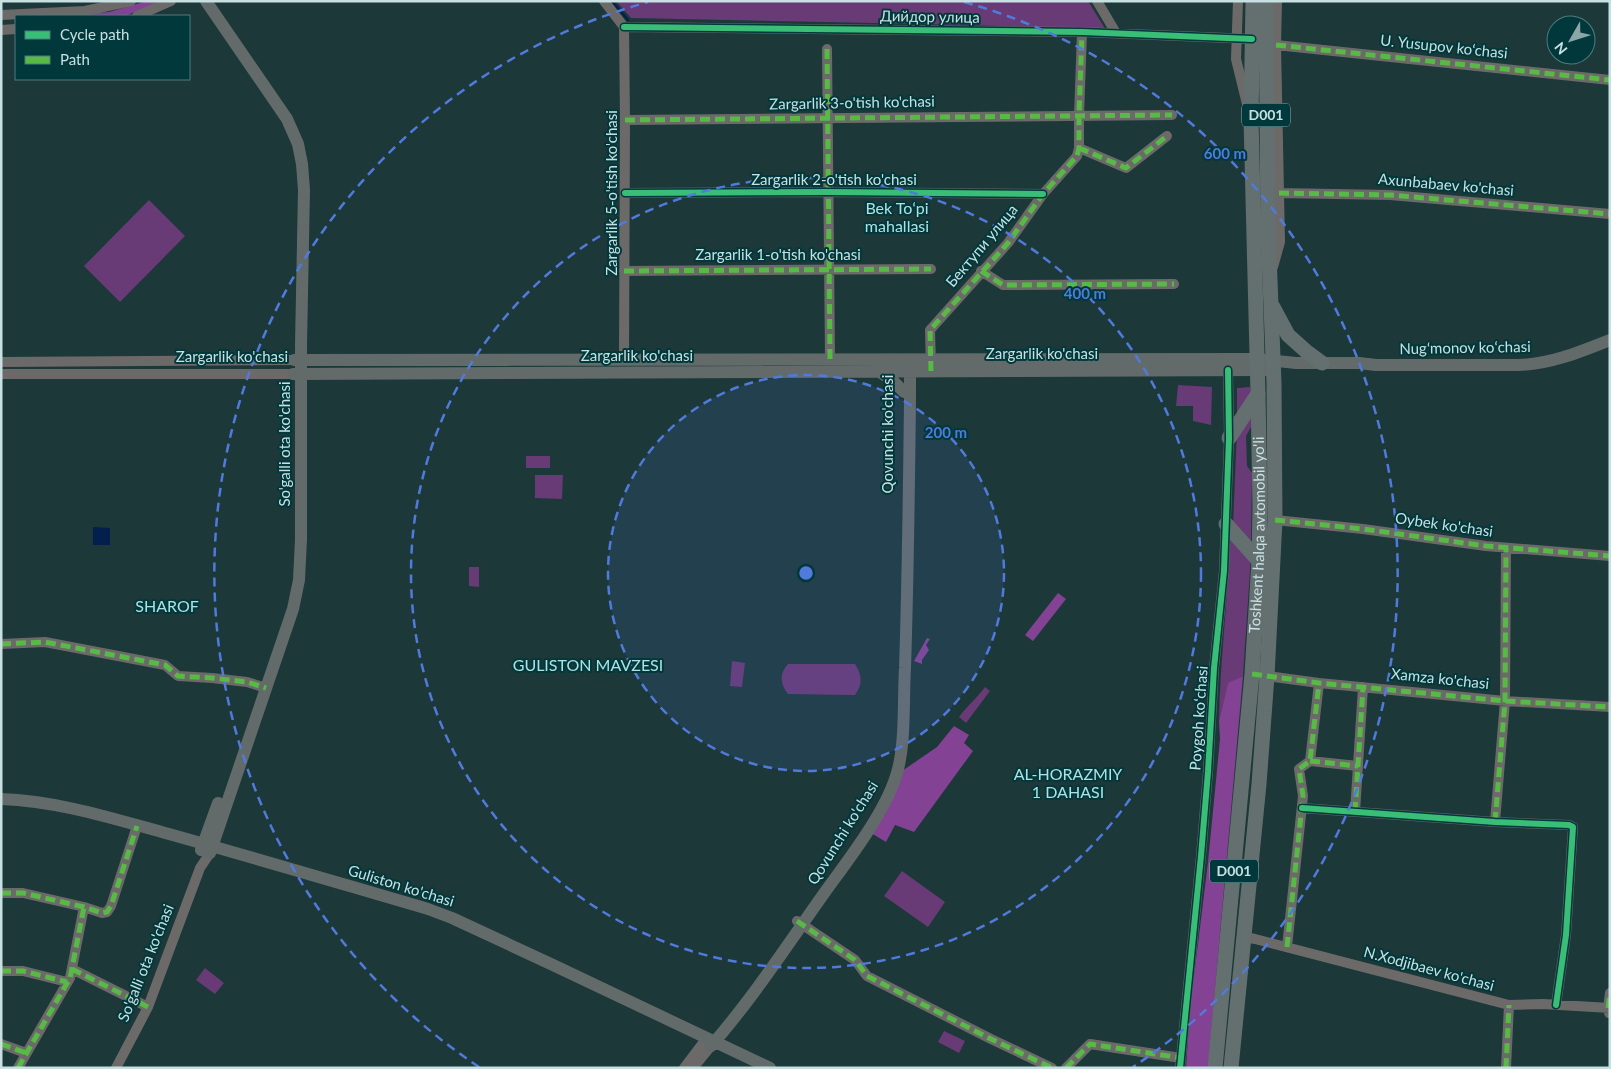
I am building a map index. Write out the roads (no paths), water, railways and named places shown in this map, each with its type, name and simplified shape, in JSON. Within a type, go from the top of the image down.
[{"type":"highway","name":"Toshkent halqa avtomobil yo'li","points":[[1231,1068],[1267,676],[1275,520],[1274,365],[1269,280],[1260,229],[1251,119],[1264,41],[1253,1]]},
{"type":"highway","name":"Toshkent halqa avtomobil yo'li","points":[[1215,1068],[1252,674],[1259,560],[1258,364],[1266,1]]},
{"type":"highway","points":[[1270,303],[1288,335],[1322,362]]},
{"type":"highway","points":[[1229,438],[1258,394]]},
{"type":"highway","points":[[1226,524],[1259,560]]},
{"type":"main road","name":"So'galli ota ko'chasi","points":[[198,1],[285,128],[292,146],[297,178],[295,570],[288,608],[264,687],[206,848]]},
{"type":"main road","name":"So'galli ota ko'chasi","points":[[206,1],[280,107],[294,132],[298,144],[304,190],[297,367]]},
{"type":"main road","name":"Nugʻmonov koʻchasi","points":[[1274,365],[1358,369],[1376,366],[1535,364],[1566,357],[1610,340]]},
{"type":"main road","name":"Nugʻmonov koʻchasi","points":[[1274,365],[1322,362],[1359,363],[1376,366]]},
{"type":"main road","name":"Zargarlik ko'chasi","points":[[931,365],[1228,370],[1258,364]]},
{"type":"main road","name":"Zargarlik ko'chasi","points":[[297,367],[830,365],[907,367]]},
{"type":"main road","name":"Zargarlik ko'chasi","points":[[830,365],[877,370],[931,365],[1274,365]]},
{"type":"main road","name":"Qovunchi ko'chasi","points":[[800,923],[853,843],[882,793],[892,764],[895,746],[900,653],[904,506],[904,392],[907,367]]},
{"type":"main road","name":"Qovunchi ko'chasi","points":[[710,1042],[748,988],[858,846],[884,803],[900,763],[907,584],[907,367]]},
{"type":"main road","points":[[877,370],[888,376],[904,392]]},
{"type":"main road","name":"Guliston ko'chasi","points":[[1,799],[76,809],[136,829]]},
{"type":"main road","name":"Guliston ko'chasi","points":[[1,807],[73,815],[136,829],[206,848],[397,907],[444,923],[770,1068]]},
{"type":"main road","name":"Guliston ko'chasi","points":[[710,1042],[754,1068]]},
{"type":"street","points":[[1,14],[85,11],[131,1]]},
{"type":"street","points":[[139,15],[171,1]]},
{"type":"street","points":[[604,1],[624,27]]},
{"type":"street","points":[[1097,1],[1116,33]]},
{"type":"street","points":[[1238,1],[1236,58],[1251,119]]},
{"type":"street","points":[[1269,280],[1280,242],[1279,193],[1264,41],[1276,1]]},
{"type":"street","name":"Дийдор улица","points":[[624,27],[1082,32],[1236,38]]},
{"type":"street","name":"Zargarlik 5-o'tish ko'chasi","points":[[624,27],[624,366]]},
{"type":"street","points":[[1,30],[15,29]]},
{"type":"street","points":[[1082,32],[1079,148],[1126,168],[1167,136]]},
{"type":"street","name":"U. Yusupov ko‘chasi","points":[[1236,38],[1610,80]]},
{"type":"street","points":[[827,49],[830,365]]},
{"type":"street","name":"Zargarlik 3-o'tish ko'chasi","points":[[625,120],[1172,115]]},
{"type":"street","name":"Бектупи улица","points":[[931,365],[930,330],[1008,243],[1043,194],[1077,156],[1079,148]]},
{"type":"street","name":"Zargarlik 2-o'tish ko'chasi","points":[[625,194],[827,192],[1043,194]]},
{"type":"street","name":"Axunbabaev ko'chasi","points":[[1279,193],[1390,195],[1610,214]]},
{"type":"street","name":"Zargarlik 1-o'tish ko'chasi","points":[[624,271],[932,269]]},
{"type":"street","points":[[981,271],[1003,285],[1174,284]]},
{"type":"street","points":[[210,361],[210,374]]},
{"type":"street","name":"Zargarlik ko'chasi","points":[[1,362],[210,361],[297,367]]},
{"type":"street","points":[[79,374],[80,362]]},
{"type":"street","name":"Zargarlik ko'chasi","points":[[1,374],[210,374],[297,367]]},
{"type":"street","name":"Poygoh koʻchasi","points":[[1180,1063],[1208,782],[1214,677],[1224,571],[1229,438],[1228,370]]},
{"type":"street","name":"Oybek ko'chasi","points":[[1275,520],[1363,529],[1506,548],[1610,556]]},
{"type":"street","points":[[1495,822],[1505,701],[1506,548]]},
{"type":"street","points":[[1,644],[45,642],[165,665],[178,676],[212,678],[250,683],[264,687]]},
{"type":"street","name":"Xamza ko'chasi","points":[[1252,674],[1319,683],[1505,701],[1610,707]]},
{"type":"street","points":[[1310,761],[1319,683]]},
{"type":"street","points":[[1355,812],[1363,687]]},
{"type":"street","points":[[1287,947],[1303,796],[1299,769],[1310,761],[1358,766]]},
{"type":"street","points":[[1302,808],[1495,822],[1570,825],[1573,827],[1566,935],[1556,1005]]},
{"type":"street","points":[[1,893],[23,893],[102,913],[107,912],[110,908],[136,829]]},
{"type":"street","name":"So'galli ota ko'chasi","points":[[116,1068],[148,1007],[206,848]]},
{"type":"street","points":[[18,1068],[67,982],[72,969],[84,907]]},
{"type":"street","points":[[800,923],[855,960],[867,976],[1052,1068]]},
{"type":"street","name":"N.Xodjibaev ko'chasi","points":[[1244,937],[1509,1005],[1556,1005],[1609,1010]]},
{"type":"street","points":[[72,969],[148,1007]]},
{"type":"street","points":[[1,971],[23,971],[67,982]]},
{"type":"street","points":[[1609,1010],[1610,993]]},
{"type":"street","points":[[1506,1068],[1509,1005]]},
{"type":"street","name":"Qovunchi ko'chasi","points":[[684,1068],[710,1042]]},
{"type":"street","name":"Qovunchi ko'chasi","points":[[693,1068],[710,1042]]},
{"type":"street","points":[[1,1044],[26,1053]]},
{"type":"street","points":[[1066,1068],[1090,1044],[1180,1063]]},
{"type":"water","points":[[93,527],[110,528],[110,545],[93,545]]},
{"type":"waterway","points":[[612,1],[628,20]]},
{"type":"district","name":"Bek Toʻpi mahallasi","points":[[897,217]]},
{"type":"district","name":"SHAROF","points":[[167,606]]},
{"type":"district","name":"GULISTON MAVZESI","points":[[588,665]]},
{"type":"district","name":"AL-HORAZMIY 1 DAHASI","points":[[1068,783]]}]
